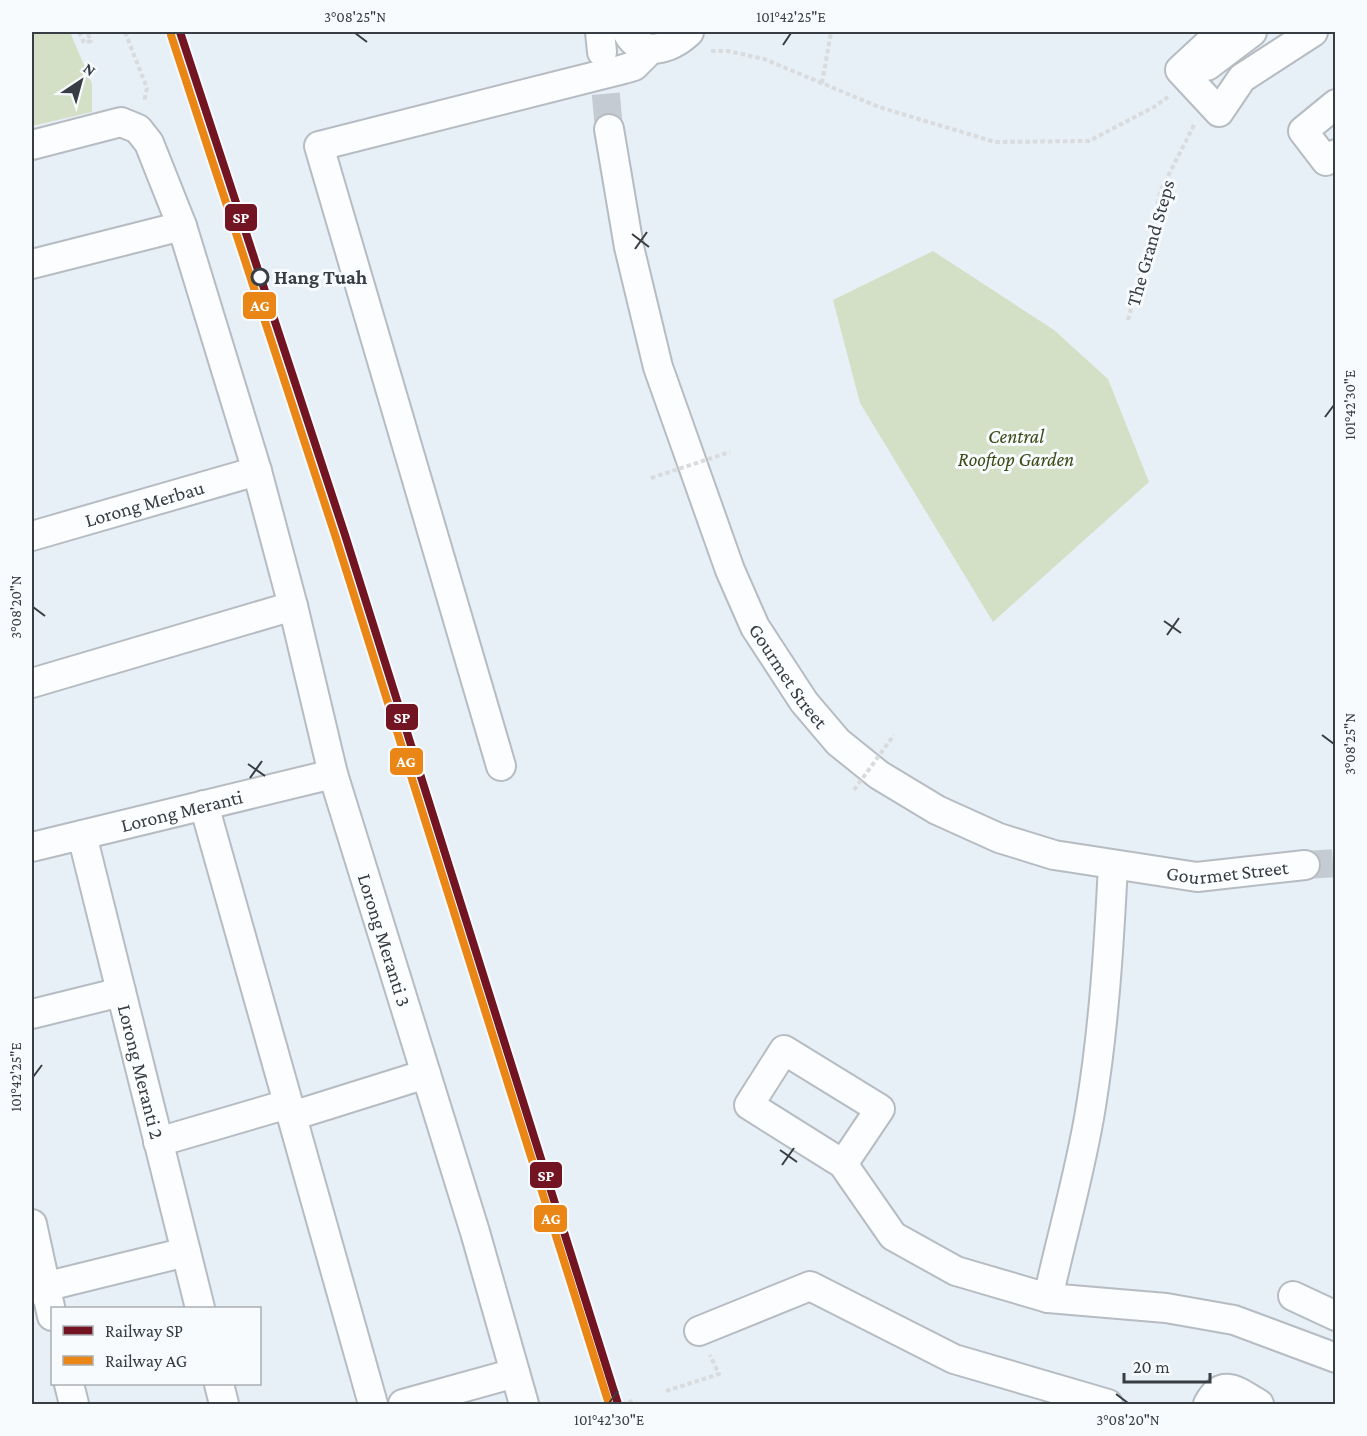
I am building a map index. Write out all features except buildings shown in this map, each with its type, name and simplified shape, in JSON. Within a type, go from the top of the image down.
[{"type":"street","points":[[627,32],[630,37],[651,49]]},
{"type":"street","points":[[1221,32],[1180,70],[1219,112],[1242,78],[1313,32]]},
{"type":"street","points":[[1189,80],[1252,32]]},
{"type":"street","points":[[501,766],[319,146],[624,69],[634,66],[651,49],[697,41]]},
{"type":"street","points":[[1335,104],[1303,131],[1326,160],[1335,154]]},
{"type":"street","name":"Lorong Meranti 3","points":[[32,146],[121,122],[138,129],[149,143],[182,226],[257,471],[293,606],[333,774],[426,1074],[524,1404]]},
{"type":"street","name":"Gourmet Street","points":[[609,129],[629,247],[658,367],[730,570],[755,627],[804,702],[838,742],[879,775],[937,810],[999,838],[1054,855],[1197,877],[1305,865]]},
{"type":"street","points":[[32,264],[182,226]]},
{"type":"street","name":"Lorong Merbau","points":[[32,536],[257,471]]},
{"type":"street","points":[[32,683],[293,606]]},
{"type":"street","name":"Lorong Meranti","points":[[32,847],[333,774]]},
{"type":"street","points":[[204,805],[290,1110],[369,1404]]},
{"type":"street","name":"Lorong Meranti 2","points":[[82,835],[200,1307]]},
{"type":"street","points":[[1048,1298],[1091,1108],[1102,1025],[1113,865]]},
{"type":"street","points":[[32,1014],[121,992]]},
{"type":"street","points":[[158,1142],[426,1074]]},
{"type":"street","points":[[843,1164],[893,1236],[956,1271],[1048,1298],[1166,1308],[1234,1320],[1335,1358]]},
{"type":"street","points":[[32,1224],[38,1288],[51,1314]]},
{"type":"street","points":[[38,1288],[186,1252]]},
{"type":"street","points":[[699,1331],[810,1286],[954,1359],[1092,1402]]},
{"type":"street","points":[[1293,1296],[1335,1316]]},
{"type":"street","points":[[403,1404],[515,1373]]},
{"type":"street","points":[[69,1385],[74,1404]]},
{"type":"street","points":[[219,1385],[224,1404]]},
{"type":"street","points":[[1208,1404],[1213,1395],[1224,1388],[1231,1388],[1259,1404]]},
{"type":"path","points":[[79,32],[84,43],[91,41],[87,32]]},
{"type":"path","points":[[125,32],[147,88]]},
{"type":"path","points":[[822,83],[831,32]]},
{"type":"path","points":[[697,41],[764,59],[879,107],[995,142],[1089,141],[1154,107],[1189,80]]},
{"type":"path","name":"The Grand Steps","points":[[1128,320],[1161,190],[1195,123],[1210,102]]},
{"type":"path","points":[[651,478],[730,452]]},
{"type":"path","points":[[854,790],[894,735]]},
{"type":"path","points":[[666,1391],[719,1374],[699,1331]]},
{"type":"path","points":[[621,1404],[635,1403]]},
{"type":"green space","points":[[32,32],[70,32],[92,84],[92,112],[32,126]]},
{"type":"green space","name":"Central Rooftop Garden","points":[[933,251],[1054,330],[1108,379],[1149,482],[993,622],[860,403],[833,300]]},
{"type":"tunnel","points":[[602,52],[609,129]]},
{"type":"tunnel","points":[[1305,865],[1336,863]]},
{"type":"rail line","name":"SP","points":[[180,32],[345,535],[618,1404]]},
{"type":"rail line","name":"AG","points":[[171,35],[336,538],[609,1404]]},
{"type":"place","name":"Hang Tuah","points":[[260,277]]}]
